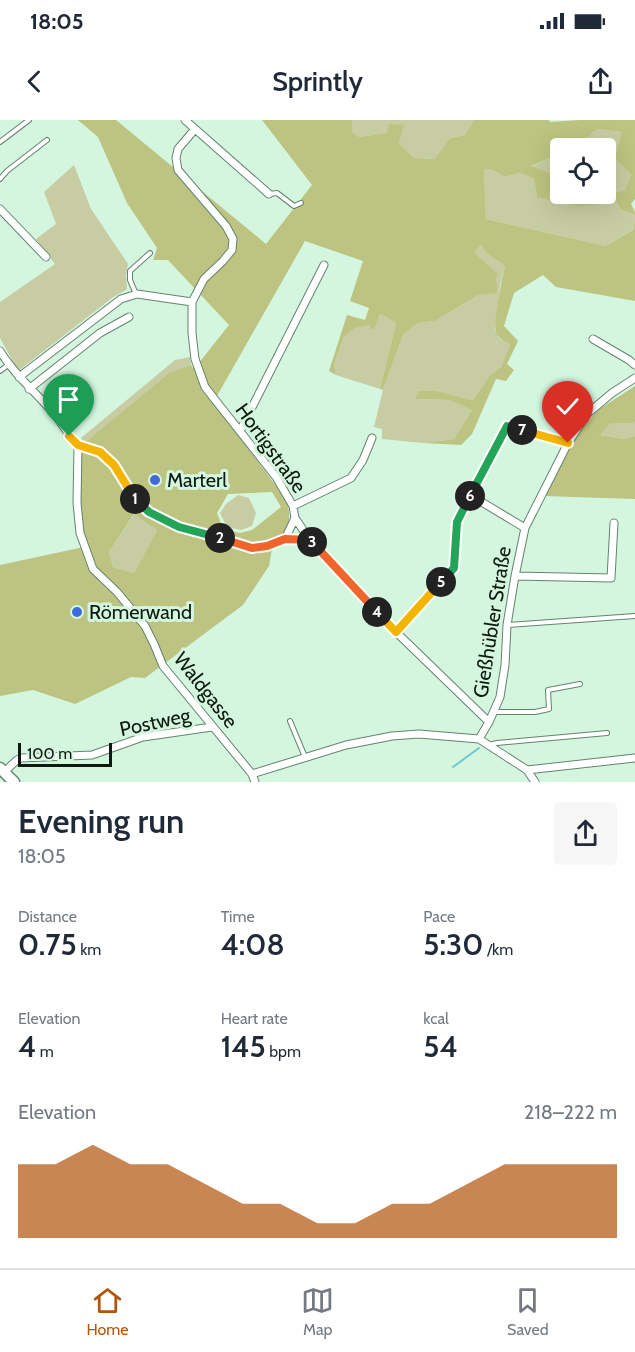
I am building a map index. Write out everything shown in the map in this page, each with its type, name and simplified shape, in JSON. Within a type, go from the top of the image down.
[{"type":"main road","points":[[2,770],[14,782]]},
{"type":"street","points":[[185,120],[269,194]]},
{"type":"street","points":[[18,377],[120,299],[137,294],[192,302],[204,279],[232,250],[232,239],[226,226],[178,170],[176,158],[178,149],[195,129]]},
{"type":"street","points":[[0,209],[46,257]]},
{"type":"street","points":[[240,431],[324,265]]},
{"type":"street","name":"Hortigstraße","points":[[192,302],[195,359],[205,387],[276,477],[293,506],[295,518],[310,540],[396,632],[489,722]]},
{"type":"street","points":[[29,388],[100,333],[129,317]]},
{"type":"street","points":[[593,339],[635,365]]},
{"type":"street","points":[[0,351],[8,365],[55,415],[69,436],[78,445],[100,452],[114,465],[134,498],[149,512],[179,527],[252,548],[267,546],[285,539],[310,540]]},
{"type":"street","name":"Gießhübler Straße","points":[[479,739],[500,697],[505,665],[507,625],[525,528],[568,443],[587,414],[635,378]]},
{"type":"street","points":[[396,632],[454,568],[457,522],[507,426],[568,443]]},
{"type":"street","points":[[293,506],[351,478],[363,460],[372,438]]},
{"type":"street","name":"Waldgasse","points":[[78,445],[77,503],[80,533],[93,569],[117,592],[145,626],[163,666],[252,774]]},
{"type":"street","points":[[470,495],[525,528]]},
{"type":"street","points":[[285,539],[295,518]]},
{"type":"street","points":[[515,576],[612,578],[614,523]]},
{"type":"street","name":"Postweg","points":[[2,770],[21,759],[92,755],[143,737],[212,727]]},
{"type":"street","points":[[255,782],[252,774],[305,757],[346,745],[392,736],[419,734],[479,739],[527,770],[535,782]]},
{"type":"street","points":[[527,770],[635,759]]},
{"type":"lane","points":[[0,142],[29,120]]},
{"type":"lane","points":[[0,179],[46,140]]},
{"type":"lane","points":[[269,194],[277,193],[294,206],[301,203]]},
{"type":"lane","points":[[137,294],[130,280],[130,271],[150,253]]},
{"type":"lane","points":[[0,371],[8,365]]},
{"type":"lane","points":[[507,625],[635,616]]},
{"type":"lane","points":[[494,712],[549,710],[548,690],[580,684]]},
{"type":"lane","points":[[290,721],[305,757]]},
{"type":"lane","points":[[489,745],[607,733]]},
{"type":"green space","points":[[78,120],[116,120],[266,244],[312,185],[262,120],[352,120],[352,132],[359,137],[387,133],[389,124],[404,125],[399,143],[414,158],[435,159],[450,138],[465,135],[474,120],[549,120],[550,122],[635,120],[635,199],[631,204],[635,215],[620,209],[616,201],[616,193],[625,190],[631,174],[616,159],[622,132],[597,129],[587,138],[550,138],[550,158],[531,166],[550,174],[550,200],[537,197],[534,179],[520,173],[504,177],[491,169],[484,170],[486,219],[606,246],[634,229],[635,224],[635,301],[556,287],[543,275],[514,293],[504,326],[518,341],[507,364],[514,370],[506,381],[496,379],[472,434],[461,445],[423,443],[454,439],[472,410],[449,400],[415,399],[419,391],[437,391],[473,400],[490,375],[501,367],[510,344],[498,336],[495,327],[505,266],[486,253],[481,245],[474,253],[498,274],[495,280],[497,293],[478,295],[435,321],[418,323],[403,335],[383,390],[380,389],[396,323],[380,314],[374,331],[369,325],[355,328],[344,337],[334,364],[336,375],[329,371],[347,315],[365,320],[369,308],[350,301],[363,261],[305,241],[213,403],[287,500],[289,519],[286,529],[273,543],[269,566],[243,605],[145,678],[131,677],[75,704],[33,690],[0,696],[0,565],[84,547],[80,468],[84,443],[170,372],[191,365],[193,368],[229,325],[168,260],[153,260],[157,248],[127,203],[98,137]],"holes":[[[272,492],[281,507],[252,530],[240,533],[223,529],[217,513],[228,494]],[[134,514],[157,530],[134,573],[113,567],[109,552]]]},
{"type":"green space","points":[[352,120],[474,120],[465,135],[450,138],[436,159],[414,158],[399,143],[403,125],[387,133],[359,137],[352,132]]},
{"type":"green space","points":[[597,129],[622,132],[631,174],[625,190],[616,193],[616,138],[587,138]]},
{"type":"green space","points":[[550,158],[550,174],[530,167]]},
{"type":"green space","points":[[74,165],[91,209],[128,264],[127,289],[112,298],[18,371],[0,338],[0,302],[55,264],[36,239],[56,224],[44,192]]},
{"type":"green space","points":[[491,169],[504,177],[520,173],[534,179],[537,197],[550,197],[550,204],[616,204],[616,201],[620,209],[635,215],[635,228],[606,246],[486,219],[484,170]]},
{"type":"green space","points":[[568,204],[594,204],[593,205]]},
{"type":"green space","points":[[481,245],[486,253],[505,266],[500,285],[495,330],[499,338],[510,344],[501,367],[490,375],[473,400],[437,391],[416,399],[449,400],[472,410],[454,439],[423,443],[382,439],[382,429],[374,427],[383,390],[403,335],[418,323],[435,321],[478,295],[474,253]]},
{"type":"green space","points":[[380,314],[396,323],[380,389],[336,375],[334,364],[344,337],[355,328],[369,324],[374,331]]},
{"type":"green space","points":[[190,357],[191,365],[170,372],[84,443],[81,438],[175,360]]},
{"type":"green space","points":[[635,386],[635,421],[633,423],[611,423],[600,435],[623,439],[635,436],[635,499],[545,496],[576,436],[598,410]]},
{"type":"green space","points":[[635,421],[635,436],[623,439],[600,435],[611,423],[633,423]]},
{"type":"green space","points":[[238,495],[249,498],[256,513],[252,526],[241,530],[227,527],[220,513],[226,504]]},
{"type":"green space","points":[[135,513],[157,530],[134,573],[113,567],[109,552]]},
{"type":"waterway","points":[[453,767],[479,748]]},
{"type":"place","name":"Marterl","points":[[155,480]]},
{"type":"place","name":"Römerwand","points":[[77,612]]},
{"type":"route","points":[[69,436],[78,445],[100,452],[114,465],[134,498],[149,512],[179,527],[252,548],[267,546],[285,539],[310,540],[396,632],[454,568],[457,522],[507,426],[568,443]]}]
